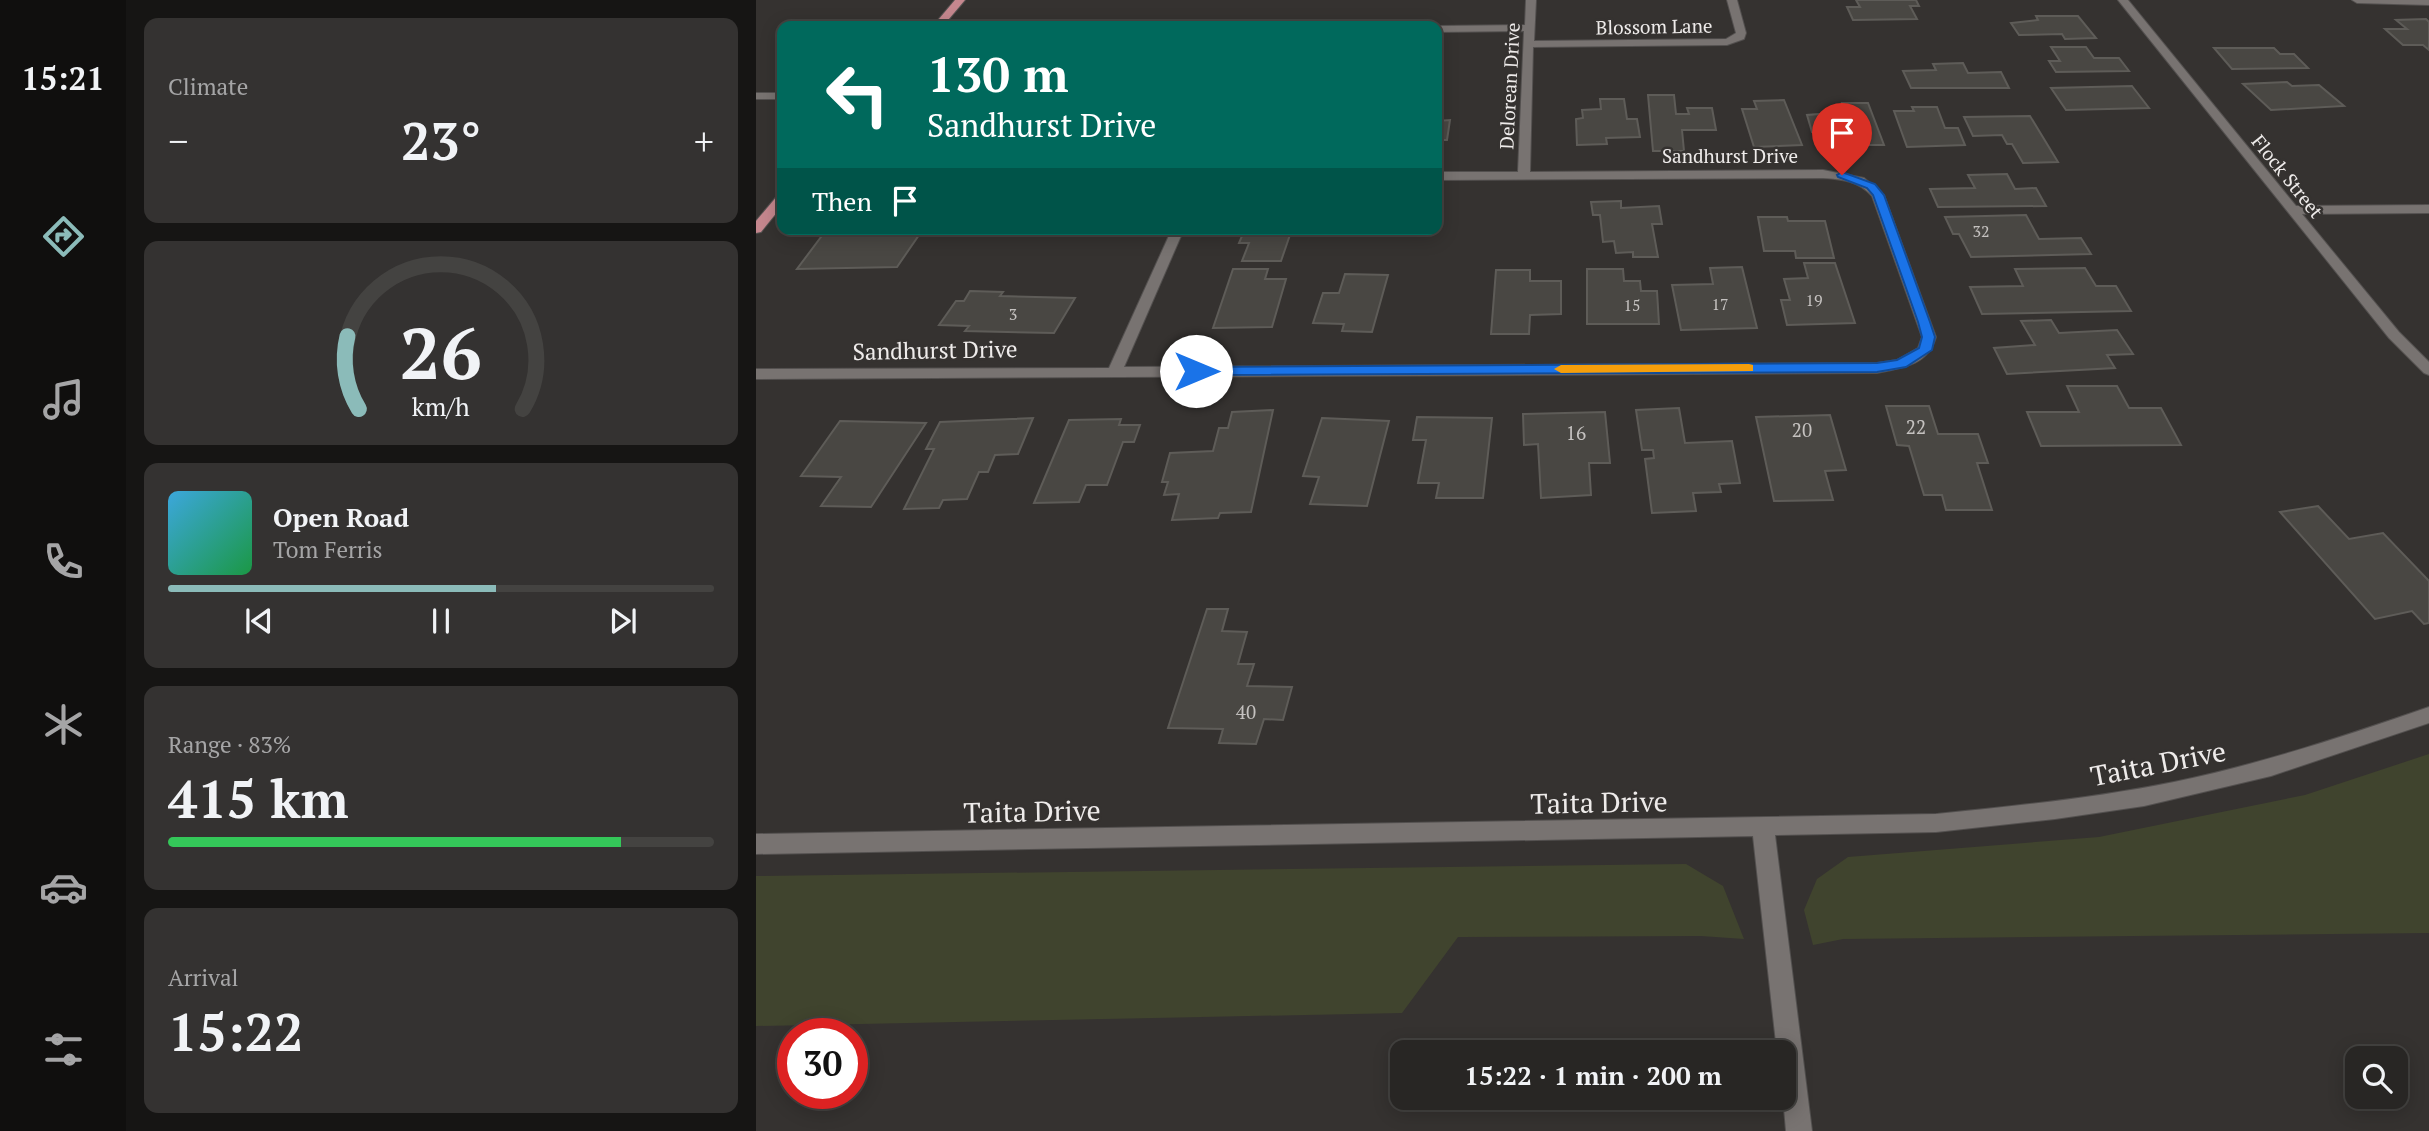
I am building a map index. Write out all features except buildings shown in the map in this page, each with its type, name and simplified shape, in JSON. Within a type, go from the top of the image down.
[{"type":"main road","points":[[942,21],[960,0]]},
{"type":"main road","points":[[756,229],[777,204]]},
{"type":"street","name":"Delorean Drive","points":[[1524,175],[1522,162],[1531,0]]},
{"type":"street","name":"Blossom Lane","points":[[1529,44],[1727,42],[1740,37],[1741,33],[1732,0]]},
{"type":"street","name":"Flock Street","points":[[2123,0],[2394,335],[2429,370]]},
{"type":"street","points":[[2357,0],[2429,2]]},
{"type":"street","points":[[1442,29],[1529,28]]},
{"type":"street","points":[[756,96],[777,96]]},
{"type":"street","name":"Sandhurst Drive","points":[[756,374],[1877,368],[1901,364],[1925,350],[1928,337],[1924,322],[1878,195],[1871,186],[1857,179],[1823,174],[1442,176]]},
{"type":"street","points":[[2291,210],[2429,209]]},
{"type":"street","points":[[1115,371],[1175,235]]},
{"type":"street","name":"Taita Drive","points":[[756,844],[1936,823],[2066,809],[2174,791],[2356,742],[2429,715]]},
{"type":"street","points":[[1763,827],[1798,1131]]},
{"type":"green space","points":[[2429,754],[2429,933],[1843,939],[1813,945],[1804,910],[1817,879],[1848,857],[2099,837],[2305,795]]},
{"type":"green space","points":[[1686,864],[1723,886],[1744,939],[1701,936],[1458,937],[1402,1013],[868,1024],[868,1018],[777,1018],[777,1026],[756,1026],[756,876]]},
{"type":"slow traffic","points":[[1561,369],[1749,368]]},
{"type":"route","points":[[1196,371],[1877,368],[1901,364],[1914,359],[1925,350],[1928,337],[1924,322],[1878,195],[1871,186],[1842,175]]}]
